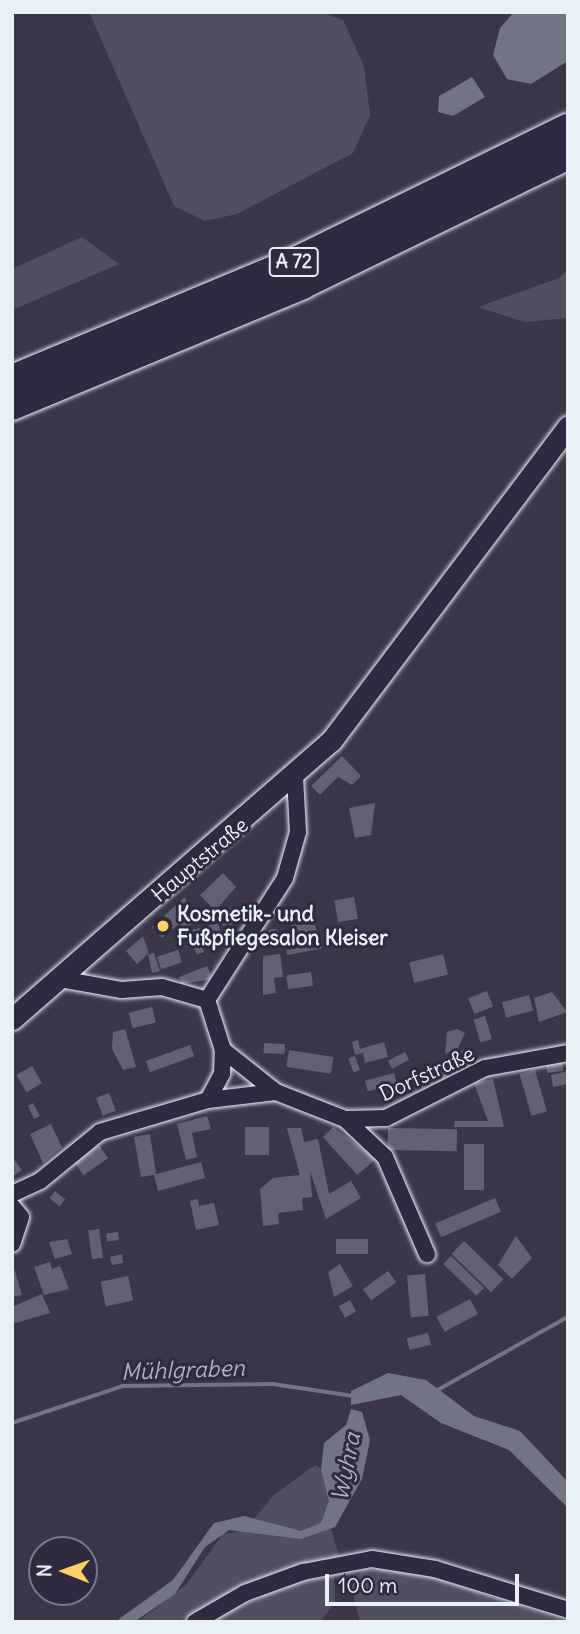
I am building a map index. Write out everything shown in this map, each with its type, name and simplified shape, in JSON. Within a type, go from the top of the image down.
[{"type":"highway","name":"A 72","points":[[12,379],[296,261],[568,128]]},
{"type":"highway","name":"A 72","points":[[12,406],[302,285],[568,155]]},
{"type":"main road","name":"Hauptstraße","points":[[12,1019],[295,777],[375,688],[568,426]]},
{"type":"street","points":[[207,1000],[285,878],[298,832],[295,777]]},
{"type":"street","points":[[60,979],[122,990],[162,987],[207,1000]]},
{"type":"street","points":[[207,1000],[223,1050],[222,1074],[208,1100]]},
{"type":"street","name":"Dorfstraße","points":[[223,1050],[276,1092],[345,1119],[385,1157],[427,1254]]},
{"type":"street","name":"Dorfstraße","points":[[345,1119],[386,1118],[485,1068],[568,1053]]},
{"type":"street","name":"Dorfstraße","points":[[12,1194],[30,1186],[100,1132],[208,1100],[276,1092]]},
{"type":"street","points":[[12,1244],[17,1212],[30,1186]]},
{"type":"street","points":[[195,1622],[245,1593],[303,1572],[372,1559],[435,1569],[568,1610]]},
{"type":"shaded area","points":[[89,12],[320,12],[343,20],[364,66],[370,115],[353,153],[237,214],[205,221],[174,206]]},
{"type":"shaded area","points":[[82,237],[119,264],[12,310],[12,269]]},
{"type":"shaded area","points":[[568,269],[568,318],[524,322],[478,307],[559,278]]},
{"type":"shaded area","points":[[315,1465],[328,1472],[340,1498],[328,1517],[339,1556],[238,1588],[181,1622],[137,1622],[185,1586],[223,1534],[244,1531],[275,1494]]},
{"type":"shaded area","points":[[362,1570],[410,1570],[568,1622],[360,1622],[351,1587]]},
{"type":"shaded area","points":[[334,1575],[335,1602],[320,1622],[207,1622],[286,1585]]},
{"type":"water","points":[[514,12],[568,12],[568,61],[531,84],[507,79],[493,55],[500,28]]},
{"type":"water","points":[[472,77],[485,97],[453,116],[438,112],[439,96]]},
{"type":"water","points":[[388,1373],[426,1380],[474,1416],[520,1431],[568,1482],[568,1508],[509,1450],[441,1423],[401,1395],[351,1405],[351,1391]]},
{"type":"water","name":"Wyhra","points":[[351,1409],[362,1412],[370,1440],[362,1479],[335,1527],[301,1539],[229,1530],[205,1547],[175,1594],[134,1622],[115,1622],[173,1580],[214,1523],[244,1516],[301,1531],[321,1523],[329,1501],[321,1470],[324,1443],[346,1425]]},
{"type":"building","points":[[342,756],[361,776],[352,785],[338,777],[320,795],[311,786]]},
{"type":"building","points":[[375,803],[371,835],[355,838],[349,808]]},
{"type":"building","points":[[223,873],[236,887],[215,911],[200,895]]},
{"type":"building","points":[[185,897],[193,923],[184,930],[179,924],[162,938],[152,927]]},
{"type":"building","points":[[354,897],[358,919],[338,922],[334,900]]},
{"type":"building","points":[[233,908],[235,924],[222,925],[220,910]]},
{"type":"building","points":[[218,923],[222,935],[201,940],[204,952],[197,954],[185,932]]},
{"type":"building","points":[[291,925],[315,925],[322,948],[315,950],[311,937],[290,943]]},
{"type":"building","points":[[270,929],[276,929],[280,936],[276,943],[270,943],[266,939],[266,933]]},
{"type":"building","points":[[143,936],[149,953],[137,964],[126,951]]},
{"type":"building","points":[[313,945],[314,950],[287,955],[286,950]]},
{"type":"building","points":[[178,950],[182,962],[161,969],[157,957]]},
{"type":"building","points":[[154,953],[160,971],[152,973],[148,954]]},
{"type":"building","points":[[280,954],[283,977],[274,978],[276,993],[263,995],[263,956]]},
{"type":"building","points":[[443,954],[448,974],[414,983],[409,962]]},
{"type":"building","points":[[207,966],[213,979],[182,984],[179,977]]},
{"type":"building","points":[[311,972],[313,986],[288,989],[286,975]]},
{"type":"building","points":[[487,991],[493,1007],[474,1014],[468,998]]},
{"type":"building","points":[[552,992],[567,1012],[539,1022],[534,998]]},
{"type":"building","points":[[529,995],[533,1010],[506,1018],[502,1002]]},
{"type":"building","points":[[152,1007],[156,1023],[133,1028],[129,1013]]},
{"type":"building","points":[[485,1016],[492,1039],[481,1042],[474,1020]]},
{"type":"building","points":[[125,1029],[136,1067],[123,1070],[112,1049],[113,1032]]},
{"type":"building","points":[[457,1029],[465,1033],[458,1048],[445,1054],[447,1032]]},
{"type":"building","points":[[358,1040],[360,1049],[384,1042],[388,1057],[365,1063],[363,1053],[355,1055],[352,1042]]},
{"type":"building","points":[[264,1043],[285,1044],[284,1054],[263,1053]]},
{"type":"building","points":[[190,1045],[194,1056],[150,1072],[146,1061]]},
{"type":"building","points":[[464,1049],[470,1057],[441,1080],[436,1070]]},
{"type":"building","points":[[289,1050],[333,1057],[331,1074],[286,1067]]},
{"type":"building","points":[[405,1052],[409,1060],[392,1069],[388,1061]]},
{"type":"building","points":[[355,1056],[360,1070],[354,1072],[348,1058]]},
{"type":"building","points":[[562,1063],[563,1071],[547,1073],[546,1065]]},
{"type":"building","points":[[32,1066],[42,1083],[26,1092],[16,1075]]},
{"type":"building","points":[[535,1070],[547,1111],[531,1116],[520,1074]]},
{"type":"building","points":[[568,1071],[568,1084],[553,1087],[551,1075]]},
{"type":"building","points":[[394,1073],[397,1084],[368,1091],[365,1081]]},
{"type":"building","points":[[493,1079],[504,1127],[454,1127],[455,1121],[488,1121],[474,1083]]},
{"type":"building","points":[[109,1093],[116,1111],[103,1116],[96,1098]]},
{"type":"building","points":[[33,1103],[40,1116],[34,1119],[28,1106]]},
{"type":"building","points":[[207,1116],[211,1129],[192,1133],[197,1157],[186,1160],[177,1124]]},
{"type":"building","points":[[51,1124],[62,1147],[43,1163],[30,1134]]},
{"type":"building","points":[[245,1127],[269,1127],[269,1155],[245,1155]]},
{"type":"building","points":[[333,1127],[376,1159],[357,1175],[323,1137]]},
{"type":"building","points":[[287,1128],[301,1128],[304,1142],[318,1139],[329,1194],[351,1181],[361,1198],[326,1219],[310,1171],[312,1197],[302,1198],[303,1210],[278,1213],[279,1224],[263,1226],[260,1189],[273,1178],[300,1175]]},
{"type":"building","points":[[388,1128],[457,1129],[457,1151],[388,1150]]},
{"type":"building","points":[[150,1134],[156,1174],[201,1162],[205,1178],[158,1191],[154,1175],[141,1177],[134,1137]]},
{"type":"building","points":[[464,1144],[484,1144],[484,1190],[464,1190]]},
{"type":"building","points":[[99,1145],[108,1158],[84,1175],[74,1162]]},
{"type":"building","points":[[12,1157],[22,1170],[12,1177]]},
{"type":"building","points":[[55,1191],[65,1199],[59,1206],[49,1198]]},
{"type":"building","points":[[495,1198],[501,1212],[441,1237],[435,1223]]},
{"type":"building","points":[[198,1199],[199,1206],[214,1203],[219,1225],[196,1230],[190,1201]]},
{"type":"building","points":[[99,1229],[103,1258],[92,1259],[88,1231]]},
{"type":"building","points":[[118,1232],[119,1240],[107,1241],[106,1233]]},
{"type":"building","points":[[516,1236],[532,1258],[512,1279],[498,1265]]},
{"type":"building","points":[[67,1239],[72,1254],[55,1259],[49,1242]]},
{"type":"building","points":[[336,1239],[368,1239],[368,1254],[336,1254]]},
{"type":"building","points":[[464,1241],[504,1279],[491,1292],[451,1254]]},
{"type":"building","points":[[122,1254],[123,1263],[112,1265],[110,1257]]},
{"type":"building","points":[[451,1256],[484,1288],[476,1296],[443,1264]]},
{"type":"building","points":[[12,1261],[22,1295],[12,1297]]},
{"type":"building","points":[[50,1262],[52,1269],[60,1266],[69,1289],[44,1295],[34,1267]]},
{"type":"building","points":[[340,1264],[353,1286],[334,1297],[328,1272]]},
{"type":"building","points":[[388,1271],[396,1282],[371,1301],[363,1289]]},
{"type":"building","points":[[425,1274],[429,1316],[411,1317],[407,1276]]},
{"type":"building","points":[[128,1276],[133,1300],[106,1306],[101,1282]]},
{"type":"building","points":[[42,1294],[50,1313],[12,1324],[12,1307]]},
{"type":"building","points":[[470,1299],[478,1314],[444,1332],[436,1317]]},
{"type":"building","points":[[350,1300],[356,1311],[345,1318],[339,1306]]},
{"type":"building","points":[[428,1333],[431,1345],[410,1350],[407,1338]]},
{"type":"waterway","points":[[436,1391],[568,1317]]},
{"type":"waterway","name":"Mühlgraben","points":[[12,1423],[123,1386],[273,1384],[353,1396]]},
{"type":"place","name":"Kosmetik- und Fußpflegesalon Kleiser","points":[[163,926]]}]
